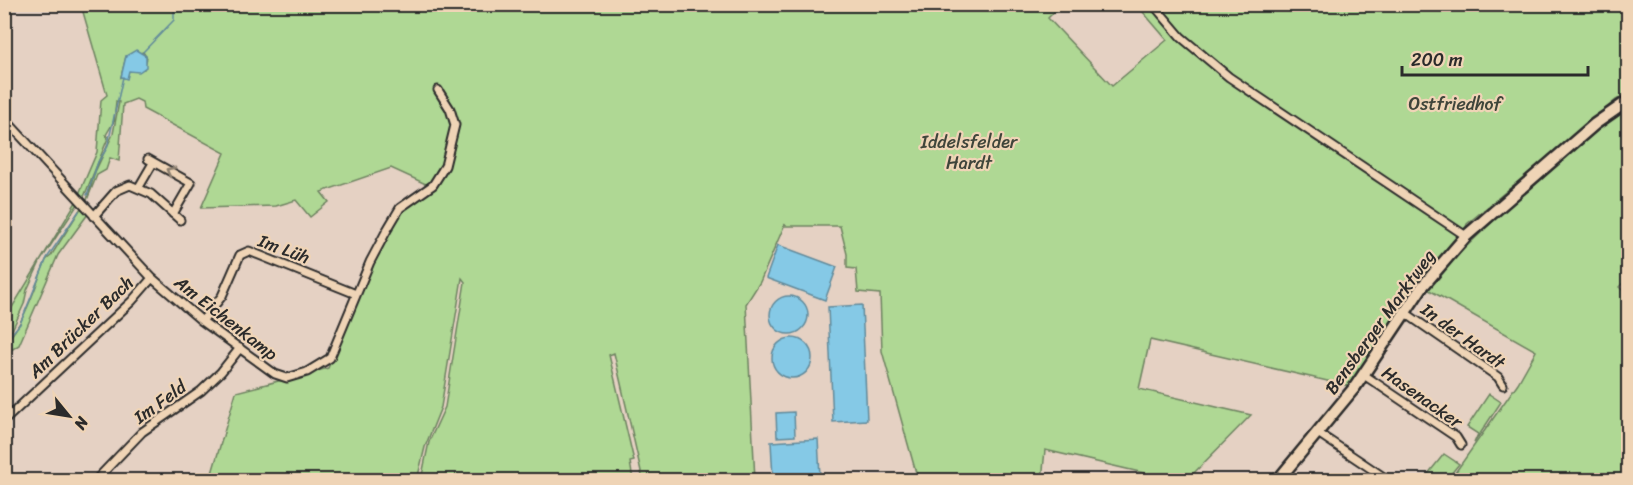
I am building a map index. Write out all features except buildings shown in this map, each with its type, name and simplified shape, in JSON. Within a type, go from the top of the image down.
[{"type":"street","points":[[1153,4],[1181,37],[1222,72],[1466,236]]},
{"type":"street","name":"Am Eichenkamp","points":[[4,118],[152,278],[202,321],[275,374],[287,378],[307,372],[330,358],[375,252],[400,208],[433,185],[445,166],[455,125],[450,109],[438,90]]},
{"type":"street","name":"Bensberger Marktweg","points":[[1278,480],[1364,375],[1422,287],[1466,236],[1595,124],[1629,101]]},
{"type":"street","points":[[140,187],[150,161],[191,183],[173,214]]},
{"type":"street","points":[[94,216],[122,186],[140,187],[180,220]]},
{"type":"street","name":"Im Lüh","points":[[202,321],[222,296],[240,255],[249,250],[356,294]]},
{"type":"street","name":"Am Brücker Bach","points":[[4,421],[132,301],[152,278]]},
{"type":"street","name":"In der Hardt","points":[[1404,312],[1498,377],[1503,386]]},
{"type":"street","name":"Im Feld","points":[[99,480],[142,432],[201,390],[221,372],[240,348]]},
{"type":"street","name":"Hasenacker","points":[[1364,375],[1456,437],[1461,445]]},
{"type":"street","points":[[1318,433],[1388,480]]},
{"type":"green space","name":"Iddelsfelder Hardt","points":[[81,5],[1061,5],[1048,18],[1112,86],[1167,40],[1137,5],[1628,5],[1628,94],[1616,100],[1467,224],[1463,236],[1389,326],[1349,386],[1150,340],[1139,389],[1251,415],[1187,480],[1174,480],[1045,450],[1042,480],[918,480],[882,351],[880,294],[858,292],[856,269],[847,268],[847,254],[840,226],[785,226],[785,224],[760,282],[746,304],[755,480],[643,480],[614,353],[609,355],[634,461],[630,462],[633,480],[421,480],[429,442],[445,407],[465,282],[462,278],[441,407],[425,447],[417,480],[210,480],[236,392],[328,368],[391,224],[407,204],[428,185],[391,168],[321,192],[329,202],[310,217],[296,200],[276,206],[201,208],[225,153],[143,109],[142,102],[136,99],[123,104],[119,161],[110,158],[106,170],[97,175],[87,200],[95,172],[113,134],[119,102],[116,101],[114,121],[106,135],[108,138],[83,199],[79,194],[97,152],[101,100],[107,95]],"holes":[[[143,52],[147,58],[144,69],[129,70],[121,77],[126,56]]]},
{"type":"green space","points":[[1628,107],[1628,278],[1619,287],[1628,295],[1628,480],[1450,480],[1518,383],[1536,351],[1424,287],[1553,164],[1605,120]]},
{"type":"green space","points":[[76,202],[78,204],[41,260],[12,330],[5,338],[5,319]]},
{"type":"green space","points":[[81,208],[88,214],[58,255],[19,345],[5,354],[5,343],[24,315],[46,260],[51,256]]},
{"type":"green space","points":[[1489,394],[1501,402],[1474,443],[1478,434],[1467,427]]},
{"type":"green space","points":[[1444,454],[1459,464],[1446,480],[1423,480]]},
{"type":"water","points":[[136,50],[146,56],[146,67],[139,72],[129,71],[127,79],[121,77],[126,56]]},
{"type":"water","points":[[778,245],[837,267],[825,300],[766,278]]},
{"type":"water","points":[[789,296],[803,301],[808,315],[803,329],[789,334],[775,329],[770,315],[775,301]]},
{"type":"water","points":[[862,305],[867,420],[833,422],[828,307]]},
{"type":"water","points":[[792,338],[806,344],[812,358],[806,372],[792,378],[778,372],[772,358],[778,344]]},
{"type":"water","points":[[794,412],[795,436],[777,437],[776,413]]},
{"type":"water","points":[[818,439],[820,476],[773,478],[771,442]]},
{"type":"waterway","points":[[143,52],[174,20],[174,12],[180,4]]},
{"type":"waterway","points":[[87,195],[98,162],[107,148],[123,77]]},
{"type":"waterway","points":[[4,342],[20,324],[47,258],[79,211]]},
{"type":"park label","name":"Ostfriedhof","points":[[1455,104]]}]
